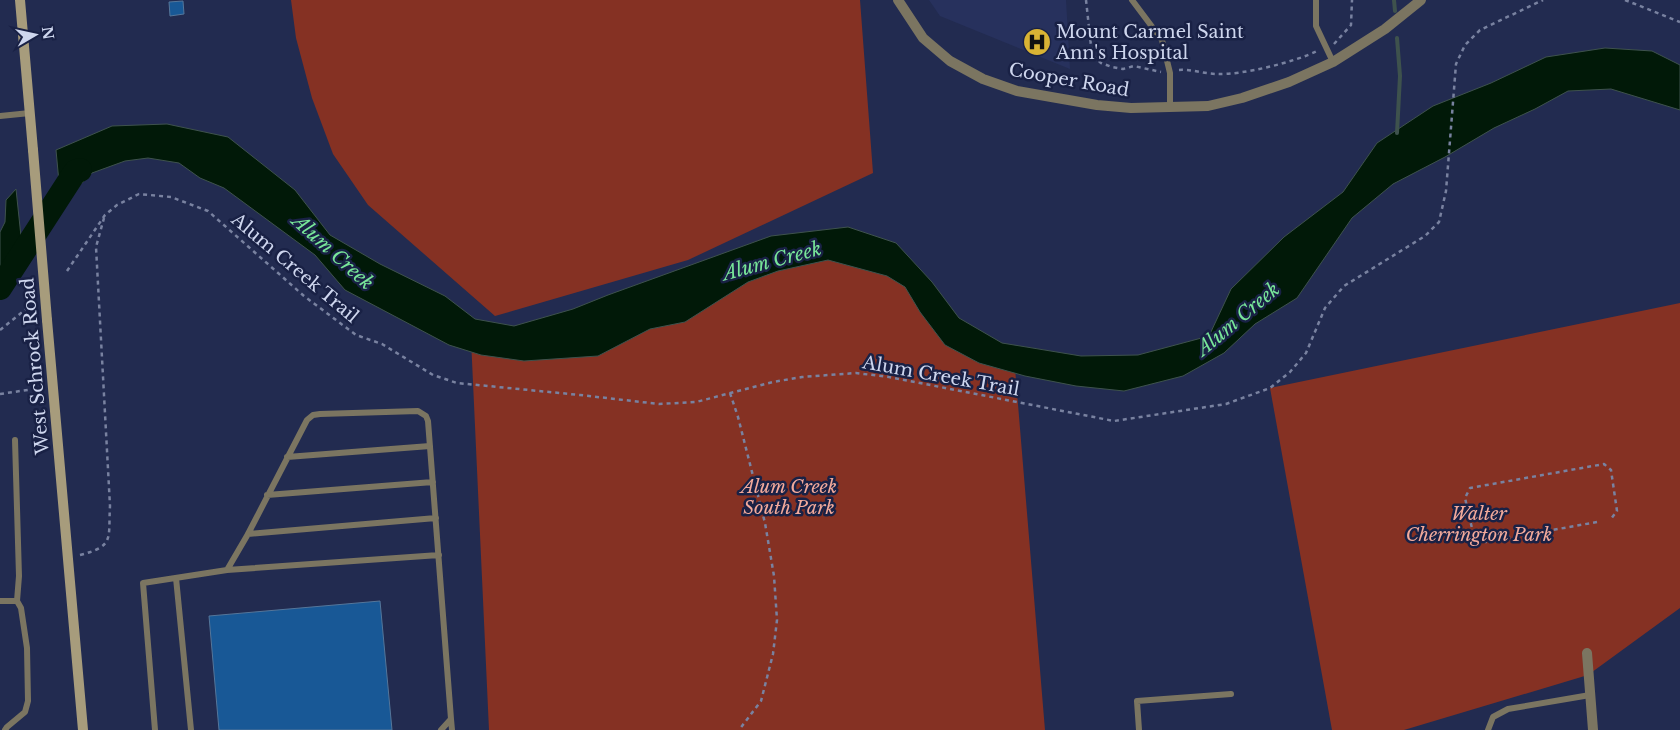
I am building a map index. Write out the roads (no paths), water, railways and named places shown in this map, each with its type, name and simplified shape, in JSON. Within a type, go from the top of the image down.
[{"type":"main road","name":"West Schrock Road","points":[[20,0],[83,730]]},
{"type":"street","name":"Cooper Road","points":[[898,0],[923,38],[950,61],[983,78],[1018,91],[1096,105],[1131,108],[1208,106],[1242,98],[1289,82],[1333,62],[1385,29],[1422,0]]},
{"type":"street","points":[[1587,653],[1593,730]]},
{"type":"lane","points":[[1132,0],[1162,40],[1169,71],[1170,107]]},
{"type":"lane","points":[[1316,0],[1316,26],[1333,62]]},
{"type":"lane","points":[[0,116],[30,113]]},
{"type":"lane","points":[[227,570],[248,534],[307,420],[313,415],[418,411],[426,416],[428,421],[452,730]]},
{"type":"lane","points":[[4,728],[25,712],[28,701],[27,648],[21,608],[17,601],[19,576],[15,440]]},
{"type":"lane","points":[[287,457],[430,446]]},
{"type":"lane","points":[[267,495],[433,482]]},
{"type":"lane","points":[[248,534],[436,518]]},
{"type":"lane","points":[[155,730],[143,583],[227,570],[439,555]]},
{"type":"lane","points":[[176,578],[190,730]]},
{"type":"lane","points":[[0,601],[17,601]]},
{"type":"lane","points":[[1139,730],[1137,701],[1231,694]]},
{"type":"lane","points":[[1488,730],[1493,717],[1508,709],[1590,695]]},
{"type":"lane","points":[[441,730],[451,719]]},
{"type":"water","points":[[1605,48],[1652,51],[1680,65],[1680,110],[1611,89],[1568,91],[1494,128],[1445,157],[1393,184],[1352,218],[1297,298],[1255,324],[1224,353],[1183,376],[1124,391],[1076,386],[1025,376],[979,363],[945,345],[920,312],[905,287],[887,276],[828,260],[778,271],[748,282],[685,322],[650,329],[598,356],[524,361],[481,355],[449,345],[345,290],[315,255],[224,188],[200,178],[179,163],[148,158],[125,161],[92,173],[61,204],[56,150],[112,126],[167,124],[228,137],[295,190],[330,235],[380,264],[445,296],[475,319],[514,326],[573,309],[771,236],[848,227],[896,243],[932,282],[959,318],[1002,343],[1081,356],[1138,355],[1209,336],[1231,289],[1284,237],[1343,192],[1377,143],[1433,106],[1491,83],[1546,57]]},
{"type":"water","points":[[16,189],[24,265],[0,299],[0,232],[5,222],[6,200]]},
{"type":"waterway","points":[[1394,0],[1395,11]]},
{"type":"waterway","points":[[1397,38],[1400,76],[1397,133]]},
{"type":"waterway","name":"Alum Creek","points":[[0,288],[75,172],[80,170]]},
{"type":"place","name":"Mount Carmel Saint Ann's Hospital","points":[[1037,42]]},
{"type":"park label","name":"Alum Creek South Park","points":[[789,497]]},
{"type":"park label","name":"Walter Cherrington Park","points":[[1479,524]]}]
